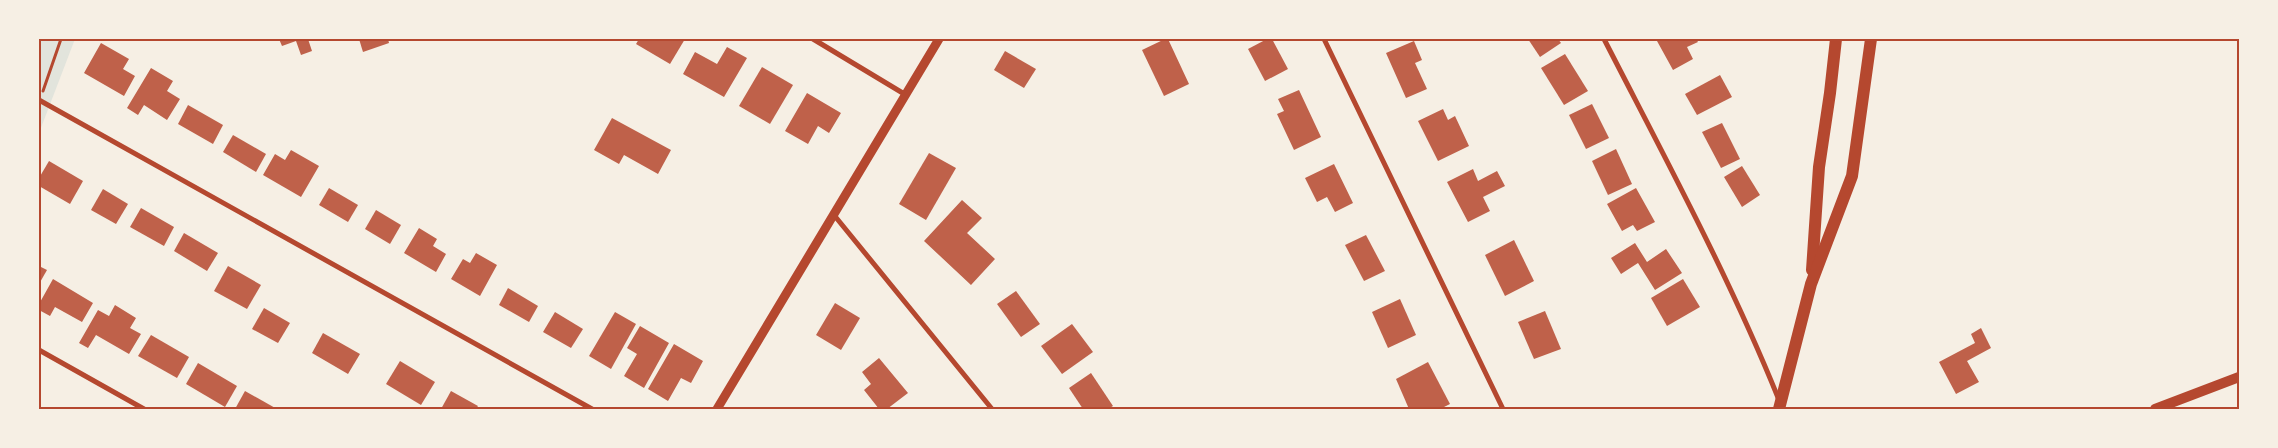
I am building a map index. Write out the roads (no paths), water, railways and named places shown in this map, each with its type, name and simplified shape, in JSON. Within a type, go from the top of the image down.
[{"type":"main road","points":[[1811,284],[1819,167],[1836,39]]},
{"type":"main road","points":[[1781,407],[1811,284],[1852,176],[1871,39]]},
{"type":"main road","points":[[2155,409],[2239,378]]},
{"type":"street","points":[[813,39],[906,95]]},
{"type":"street","points":[[717,409],[939,39]]},
{"type":"street","points":[[1324,39],[1503,409]]},
{"type":"street","points":[[1604,39],[1734,294],[1781,407]]},
{"type":"street","points":[[39,100],[592,409]]},
{"type":"street","points":[[834,215],[992,409]]},
{"type":"street","points":[[39,350],[144,409]]}]
